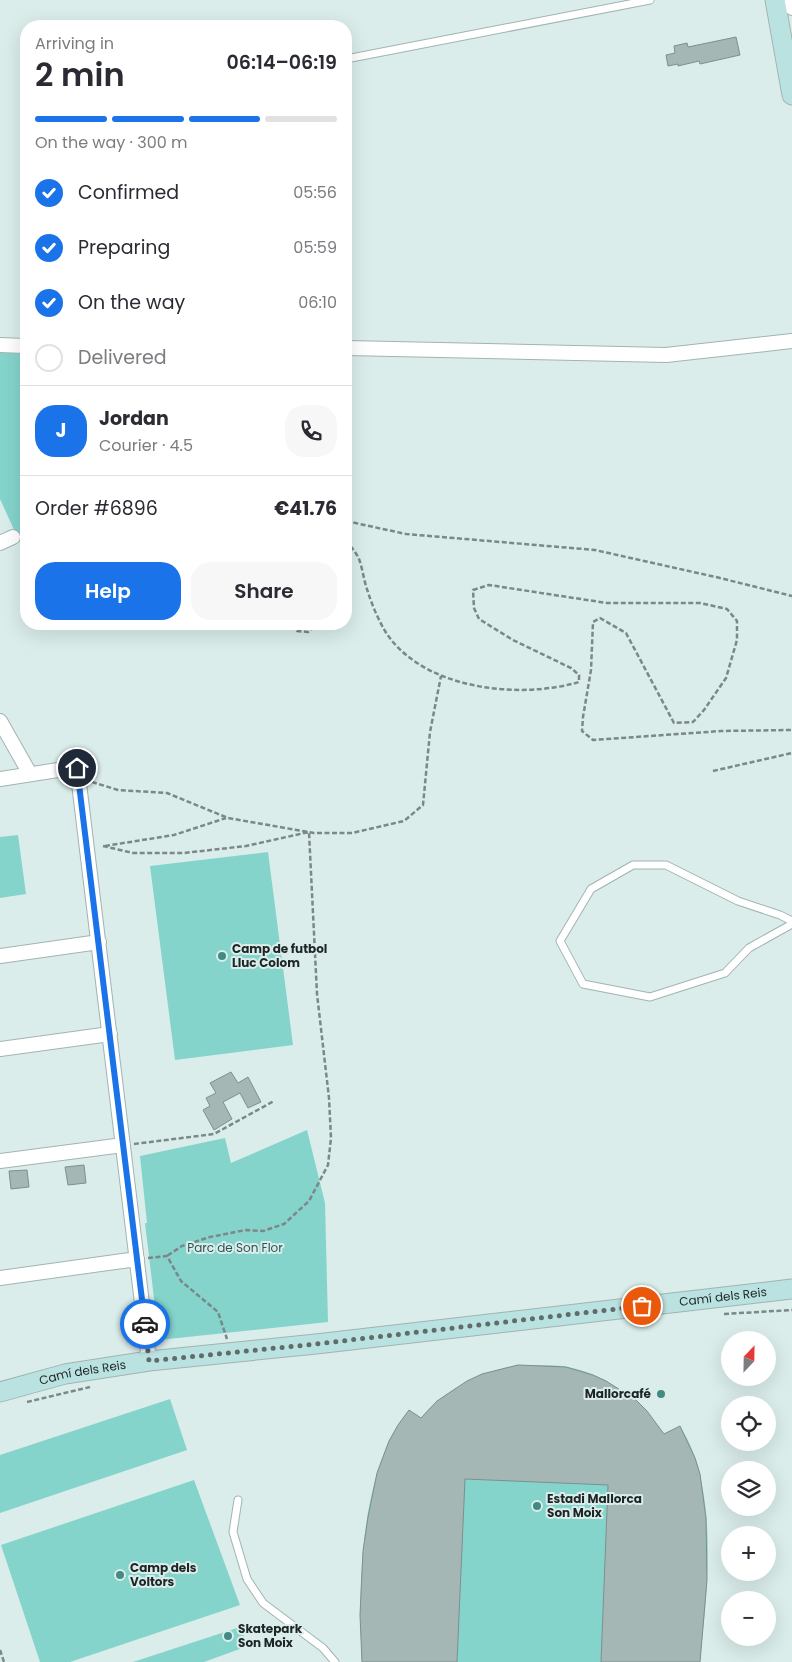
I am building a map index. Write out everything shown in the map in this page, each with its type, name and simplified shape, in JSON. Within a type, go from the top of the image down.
[{"type":"street","points":[[775,0],[792,95]]},
{"type":"street","points":[[791,0],[792,8]]},
{"type":"street","points":[[352,348],[666,355],[792,341]]},
{"type":"street","points":[[0,345],[20,346]]},
{"type":"street","points":[[0,721],[30,774]]},
{"type":"street","points":[[0,779],[30,774],[78,773],[149,1361]]},
{"type":"street","points":[[0,956],[98,942]]},
{"type":"street","points":[[0,1049],[110,1034]]},
{"type":"street","points":[[0,1161],[123,1145]]},
{"type":"street","points":[[0,1278],[137,1259]]},
{"type":"street","name":"Camí dels Reis","points":[[0,1392],[65,1374],[149,1361],[786,1292]]},
{"type":"lane","points":[[352,58],[650,0]]},
{"type":"lane","points":[[633,865],[666,865],[738,901],[780,915],[792,923],[749,948],[725,973],[650,996],[583,984],[560,941],[591,890],[633,865]]},
{"type":"lane","points":[[238,1500],[233,1532],[247,1579],[262,1603],[323,1648],[335,1662]]},
{"type":"path","points":[[352,522],[406,534],[595,550],[792,596]]},
{"type":"path","points":[[352,549],[358,558],[368,592],[385,631],[405,654],[441,676],[479,688],[527,691],[568,686],[579,682],[579,675],[571,668],[513,640],[479,619],[474,608],[473,590],[489,585],[607,603],[700,602],[727,609],[737,621],[737,640],[726,678],[693,722],[674,723],[626,633],[600,618],[593,622],[591,670],[582,731],[593,740],[721,731],[792,730]]},
{"type":"path","points":[[296,630],[308,632],[310,630]]},
{"type":"path","points":[[78,773],[118,790],[167,793],[228,818],[309,832],[352,833],[404,820],[423,805],[430,732],[441,676]]},
{"type":"path","points":[[713,771],[792,753]]},
{"type":"path","points":[[228,818],[174,835],[102,846],[133,853],[184,853],[246,846],[309,832]]},
{"type":"path","points":[[137,1259],[167,1256],[182,1246],[210,1236],[246,1230],[263,1231],[284,1224],[309,1201],[328,1165],[331,1138],[329,1098],[317,994],[309,832]]},
{"type":"path","points":[[123,1145],[214,1134],[274,1102]]},
{"type":"path","points":[[167,1256],[180,1281],[218,1312],[231,1353]]},
{"type":"path","points":[[0,1650],[4,1662]]},
{"type":"green space","points":[[0,352],[20,354],[20,543],[0,499]]},
{"type":"green space","points":[[18,835],[26,894],[0,898],[0,837]]},
{"type":"green space","name":"Camp de futbol Lluc Colom","points":[[268,852],[293,1045],[175,1060],[150,866]]},
{"type":"green space","name":"Parc de Son Flor","points":[[307,1130],[325,1203],[328,1322],[159,1340],[145,1223],[147,1223],[140,1156],[225,1138],[231,1163]]},
{"type":"green space","name":"Estadi Mallorca Son Moix","points":[[518,1365],[562,1366],[597,1376],[634,1400],[664,1434],[680,1426],[697,1462],[707,1521],[708,1568],[700,1662],[362,1662],[360,1608],[363,1550],[372,1493],[379,1466],[391,1438],[409,1410],[421,1418],[442,1398],[465,1383],[490,1372]]},
{"type":"green space","points":[[170,1399],[187,1450],[0,1513],[0,1455]]},
{"type":"green space","name":"Camp dels Voltors","points":[[194,1480],[240,1605],[70,1662],[40,1662],[1,1545]]},
{"type":"green space","name":"Skatepark Son Moix","points":[[240,1627],[248,1646],[204,1662],[133,1662]]},
{"type":"building","points":[[736,37],[740,55],[700,64],[699,61],[678,66],[678,64],[668,66],[666,55],[675,53],[674,46],[687,43],[688,47]]},
{"type":"building","points":[[231,1072],[238,1083],[248,1077],[261,1102],[248,1108],[240,1093],[223,1102],[232,1119],[214,1130],[203,1110],[210,1106],[206,1098],[216,1093],[210,1083]]},
{"type":"building","points":[[84,1165],[86,1183],[68,1185],[65,1167]]},
{"type":"building","points":[[27,1170],[29,1187],[11,1189],[9,1171]]},
{"type":"building","name":"Estadi Mallorca Son Moix","points":[[518,1365],[566,1367],[593,1375],[636,1400],[664,1434],[680,1426],[695,1458],[700,1474],[706,1518],[707,1580],[700,1662],[601,1662],[608,1485],[465,1479],[457,1662],[362,1662],[360,1615],[363,1551],[377,1473],[389,1441],[409,1410],[421,1418],[437,1401],[467,1381],[482,1374]]},
{"type":"way so far","points":[[145,1324],[149,1361],[316,1344],[642,1306]]},
{"type":"place","name":"Camp de futbol Lluc Colom","points":[[222,956]]},
{"type":"place","name":"Mallorcafé","points":[[661,1394]]},
{"type":"place","name":"Estadi Mallorca Son Moix","points":[[537,1506]]},
{"type":"place","name":"Camp dels Voltors","points":[[120,1575]]},
{"type":"place","name":"Skatepark Son Moix","points":[[228,1636]]},
{"type":"route","points":[[77,768],[145,1324]]}]
